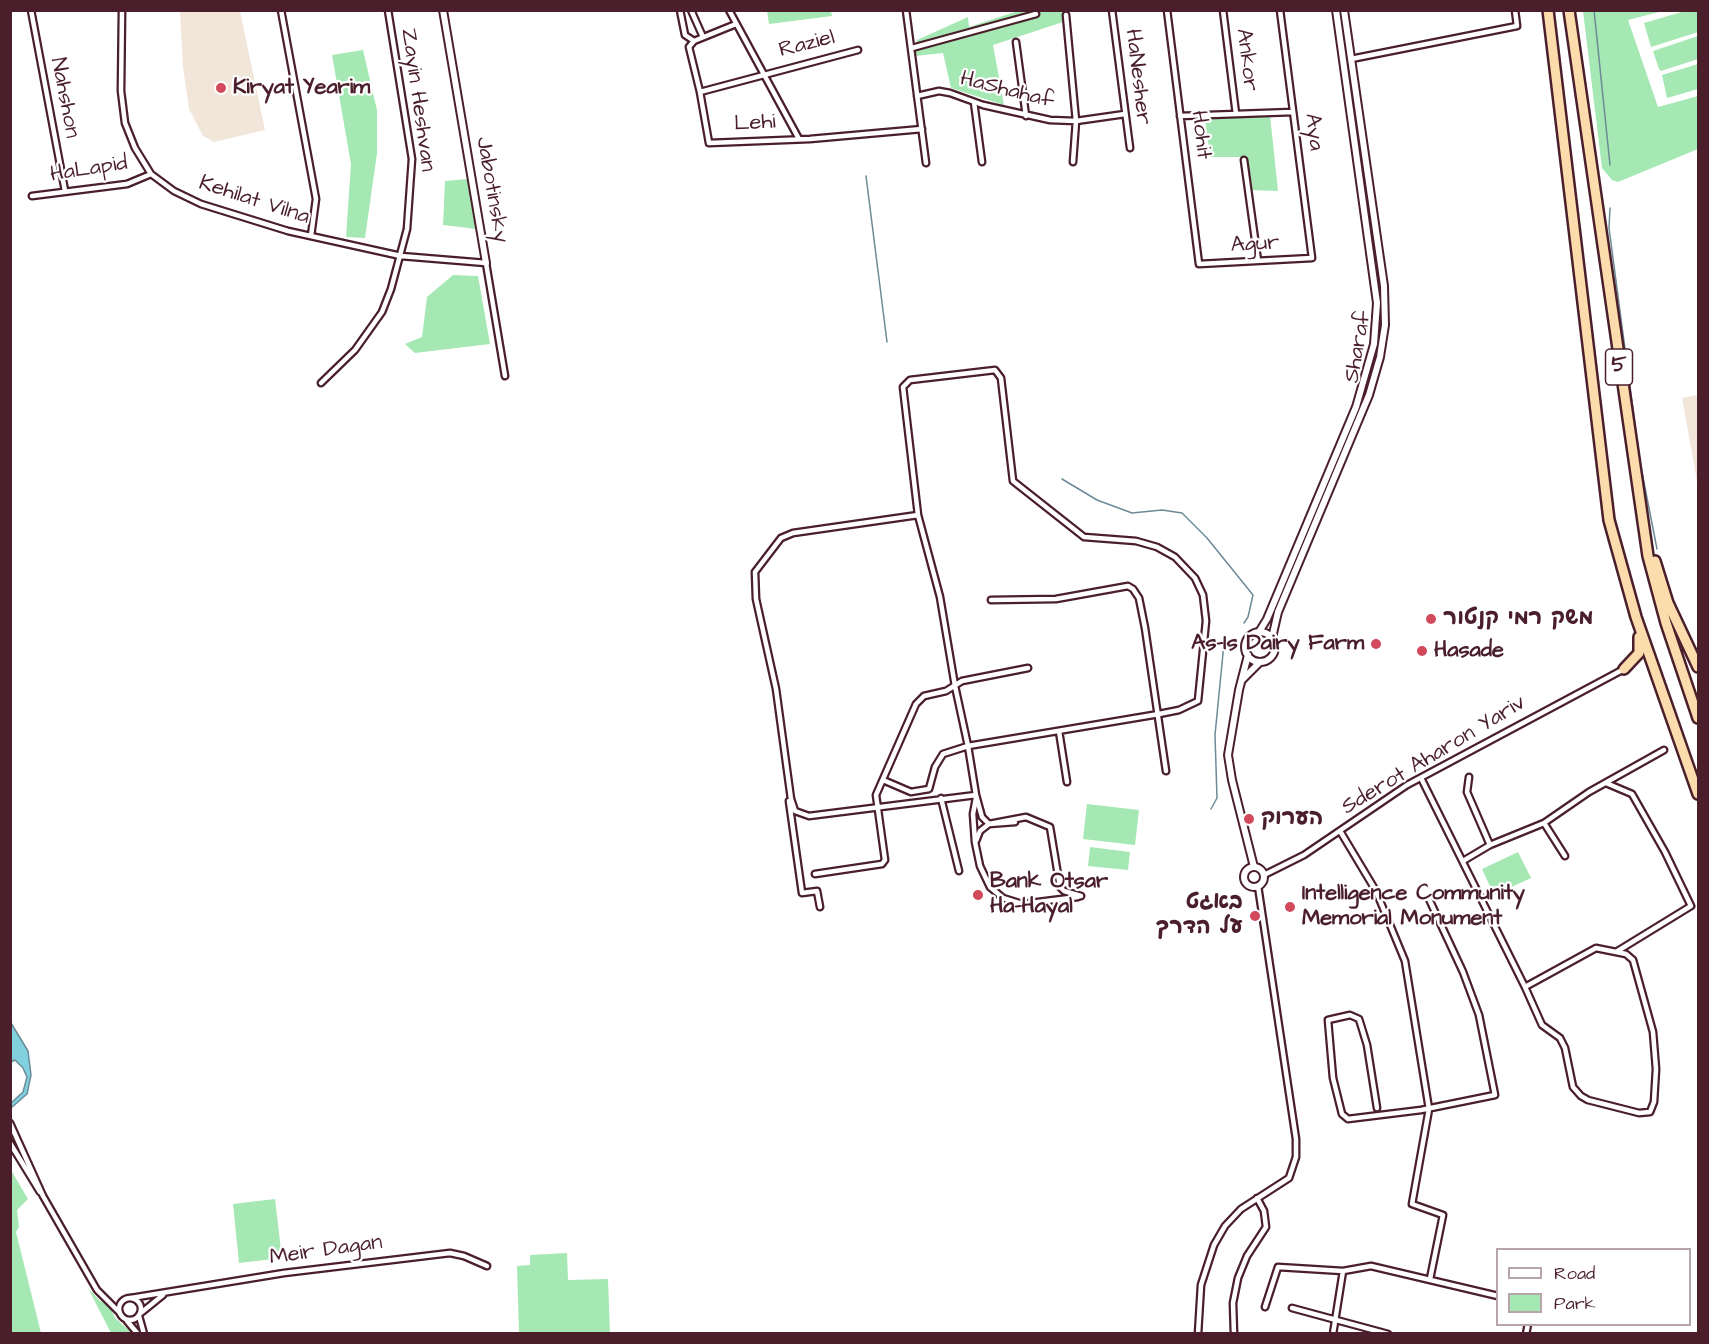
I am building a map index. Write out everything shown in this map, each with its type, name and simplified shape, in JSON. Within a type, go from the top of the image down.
[{"type":"highway","name":"5","points":[[1548,10],[1604,494],[1616,549],[1636,617],[1698,794]]},
{"type":"highway","name":"5","points":[[1569,10],[1637,494],[1648,556],[1666,623],[1698,717]]},
{"type":"highway","points":[[1574,10],[1588,147]]},
{"type":"highway","points":[[1637,494],[1668,603],[1698,667]]},
{"type":"highway","points":[[1624,669],[1640,653],[1636,617]]},
{"type":"highway","points":[[1624,669],[1639,664],[1646,665],[1659,686]]},
{"type":"street","name":"Nahshon","points":[[31,10],[64,191]]},
{"type":"street","name":"Kehilat Vilna","points":[[122,10],[121,91],[125,123],[135,148],[151,174],[174,191],[201,204],[311,236],[401,256],[486,263]]},
{"type":"street","points":[[281,10],[316,199],[311,236]]},
{"type":"street","name":"Zayin Heshvan","points":[[321,383],[369,333],[391,289],[401,256],[411,192],[412,159],[388,10]]},
{"type":"street","name":"Jabotinsky","points":[[443,10],[505,376]]},
{"type":"street","points":[[680,10],[685,35],[694,41]]},
{"type":"street","points":[[691,10],[703,37]]},
{"type":"street","points":[[729,10],[799,139]]},
{"type":"street","points":[[906,10],[926,163]]},
{"type":"street","name":"HaNesher","points":[[1112,10],[1130,148]]},
{"type":"street","name":"Hohit","points":[[1167,10],[1199,264]]},
{"type":"street","name":"Ankor","points":[[1223,10],[1236,114]]},
{"type":"street","name":"Aya","points":[[1280,10],[1312,258]]},
{"type":"street","name":"Sharaf","points":[[1258,632],[1267,619],[1356,407],[1369,369],[1375,336],[1377,303],[1335,10]]},
{"type":"street","name":"Sharaf","points":[[1272,638],[1278,612],[1369,394],[1384,334],[1384,286],[1344,10]]},
{"type":"street","points":[[1351,59],[1517,26],[1515,10]]},
{"type":"street","points":[[912,48],[1036,14]]},
{"type":"street","points":[[1066,15],[1076,121],[1073,162]]},
{"type":"street","points":[[700,92],[688,47],[694,41],[736,24]]},
{"type":"street","points":[[1016,42],[1026,116]]},
{"type":"street","name":"Raziel","points":[[763,74],[858,50]]},
{"type":"street","name":"Lehi","points":[[763,74],[700,92],[709,143],[799,139],[922,129]]},
{"type":"street","name":"HaShahaf","points":[[917,96],[939,91],[1026,116],[1076,121],[1125,114]]},
{"type":"street","points":[[974,102],[982,162]]},
{"type":"street","points":[[1180,116],[1293,112]]},
{"type":"street","points":[[1244,160],[1258,261]]},
{"type":"street","name":"HaLapid","points":[[32,196],[127,184],[151,174]]},
{"type":"street","name":"Agur","points":[[1199,264],[1312,258]]},
{"type":"street","points":[[883,780],[911,792],[929,789],[935,767],[942,754],[968,746],[1179,710],[1198,701],[1206,621],[1203,595],[1199,587],[1175,557],[1157,547],[1136,541],[1084,537],[1013,481],[1001,378],[995,370],[910,381],[903,387],[918,515],[940,597],[955,686],[968,746],[976,795],[982,817],[989,824]]},
{"type":"street","points":[[918,515],[793,533],[781,538],[755,572],[756,599],[776,689],[791,799],[799,814],[809,816],[976,795]]},
{"type":"street","points":[[991,600],[1056,599],[1128,586],[1133,589],[1139,598],[1159,714],[1166,771]]},
{"type":"street","points":[[1242,681],[1252,667],[1269,659],[1274,652],[1272,638],[1258,632],[1247,641],[1248,655],[1242,681],[1231,733],[1228,761],[1254,867],[1264,875],[1258,886]]},
{"type":"street","points":[[1248,655],[1261,662]]},
{"type":"street","points":[[814,874],[884,863],[876,795],[916,704],[924,696],[955,686],[962,681],[1028,668]]},
{"type":"street","name":"Sderot Aharon Yariv","points":[[1264,875],[1287,865],[1421,778],[1624,669]]},
{"type":"street","points":[[1059,731],[1067,782]]},
{"type":"street","points":[[1463,861],[1490,845],[1544,823],[1606,783],[1664,750]]},
{"type":"street","points":[[786,762],[783,762],[802,893],[817,891],[820,907]]},
{"type":"street","points":[[1469,777],[1467,792],[1490,845]]},
{"type":"street","points":[[1421,778],[1542,1025],[1560,1038],[1568,1054],[1570,1078],[1574,1087],[1581,1096],[1588,1100],[1629,1111],[1650,1112],[1654,1102],[1656,1070],[1653,1032],[1633,960],[1626,954],[1596,948],[1525,987]]},
{"type":"street","points":[[1606,783],[1632,794],[1665,852],[1691,906],[1616,952]]},
{"type":"street","points":[[975,842],[980,831],[989,824],[1033,819],[1052,830],[1060,887],[1064,891],[1081,896],[1022,904],[1003,898],[986,881],[975,842],[973,814],[976,795]]},
{"type":"street","points":[[941,798],[959,871]]},
{"type":"street","points":[[1544,823],[1565,856]]},
{"type":"street","points":[[1340,831],[1376,891],[1405,961],[1429,1109],[1412,1204],[1443,1215],[1430,1279]]},
{"type":"street","points":[[1254,867],[1247,870],[1244,878],[1249,885],[1258,886]]},
{"type":"street","points":[[1198,1334],[1201,1285],[1214,1245],[1225,1226],[1241,1209],[1289,1178],[1294,1169],[1296,1139],[1258,886]]},
{"type":"street","points":[[1377,1108],[1367,1045],[1359,1019],[1350,1015],[1328,1020],[1333,1078],[1342,1114],[1348,1119],[1429,1109],[1495,1095],[1479,1015],[1463,972],[1429,899]]},
{"type":"street","points":[[11,1123],[41,1194]]},
{"type":"street","points":[[10,1143],[97,1290],[124,1319],[134,1326],[138,1334]]},
{"type":"street","points":[[1234,1334],[1233,1303],[1238,1278],[1247,1256],[1266,1227],[1264,1211],[1257,1198]]},
{"type":"street","name":"Meir Dagan","points":[[131,1298],[305,1270],[450,1252],[487,1266]]},
{"type":"street","points":[[1265,1307],[1278,1267],[1343,1271],[1371,1266],[1496,1296]]},
{"type":"street","points":[[1333,1334],[1343,1271]]},
{"type":"street","name":"Meir Dagan","points":[[140,1315],[150,1302],[168,1292]]},
{"type":"street","points":[[105,1297],[131,1298],[140,1304],[144,1334]]},
{"type":"street","points":[[120,1313],[119,1306],[125,1299]]},
{"type":"street","points":[[1292,1308],[1388,1334]]},
{"type":"street","points":[[124,1319],[134,1320],[140,1315]]},
{"type":"shaded area","name":"Kiryat Yearim","points":[[180,11],[240,11],[265,130],[214,142],[203,136],[189,109],[183,67]]},
{"type":"shaded area","points":[[1698,395],[1698,487],[1682,398]]},
{"type":"green space","points":[[767,11],[831,11],[832,16],[769,24]]},
{"type":"green space","points":[[1018,11],[1063,11],[1063,22],[993,45],[1004,105],[951,88],[943,53],[915,56],[917,40],[968,17],[969,27]]},
{"type":"green space","points":[[1583,11],[1663,11],[1628,20],[1658,107],[1698,96],[1698,149],[1618,182],[1612,180],[1602,168]]},
{"type":"green space","points":[[1685,11],[1698,11],[1698,32],[1651,47],[1644,23]]},
{"type":"green space","points":[[1698,36],[1698,59],[1661,71],[1659,69],[1653,51]]},
{"type":"green space","points":[[363,50],[377,110],[377,153],[365,238],[346,237],[351,164],[332,55]]},
{"type":"green space","points":[[1698,64],[1698,89],[1667,98],[1662,75]]},
{"type":"green space","points":[[1270,115],[1278,191],[1250,190],[1245,157],[1210,157],[1205,118]]},
{"type":"green space","points":[[468,179],[476,229],[443,225],[445,181]]},
{"type":"green space","points":[[453,275],[478,276],[490,344],[415,353],[405,344],[422,337],[427,297]]},
{"type":"green space","points":[[1087,804],[1139,810],[1135,845],[1083,839]]},
{"type":"green space","points":[[1090,847],[1130,852],[1128,870],[1088,866]]},
{"type":"green space","points":[[1518,852],[1531,878],[1494,895],[1482,869]]},
{"type":"green space","points":[[11,1170],[28,1199],[17,1210],[19,1227],[16,1232],[41,1333],[11,1333]]},
{"type":"green space","points":[[275,1199],[282,1258],[239,1263],[233,1204]]},
{"type":"green space","points":[[567,1253],[568,1280],[608,1279],[610,1333],[519,1333],[517,1266],[530,1265],[530,1255]]},
{"type":"green space","points":[[88,1288],[99,1300],[110,1307],[115,1318],[132,1333],[111,1333]]},
{"type":"water","points":[[11,1023],[28,1051],[31,1075],[27,1094],[11,1108],[11,1103],[23,1092],[27,1077],[23,1068],[15,1060],[11,1062]]},
{"type":"waterway","points":[[1594,10],[1610,165]]},
{"type":"waterway","points":[[866,176],[887,342]]},
{"type":"waterway","points":[[1610,208],[1609,228],[1640,462],[1657,549]]},
{"type":"waterway","points":[[1062,479],[1097,500],[1132,513],[1162,510],[1182,513],[1207,538],[1253,595],[1248,617],[1244,623]]},
{"type":"waterway","points":[[1211,809],[1217,798],[1215,735],[1224,643]]},
{"type":"place","name":"Kiryat Yearim","points":[[221,88]]},
{"type":"place","name":"משק רמי קנטור","points":[[1431,619]]},
{"type":"place","name":"As-Is Dairy Farm","points":[[1376,644]]},
{"type":"place","name":"Hasade","points":[[1422,651]]},
{"type":"place","name":"הערוק","points":[[1249,819]]},
{"type":"place","name":"Bank Otsar Ha-Hayal","points":[[978,895]]},
{"type":"place","name":"Intelligence Community Memorial Monument","points":[[1290,907]]},
{"type":"place","name":"באגט על הדרך","points":[[1255,916]]}]
